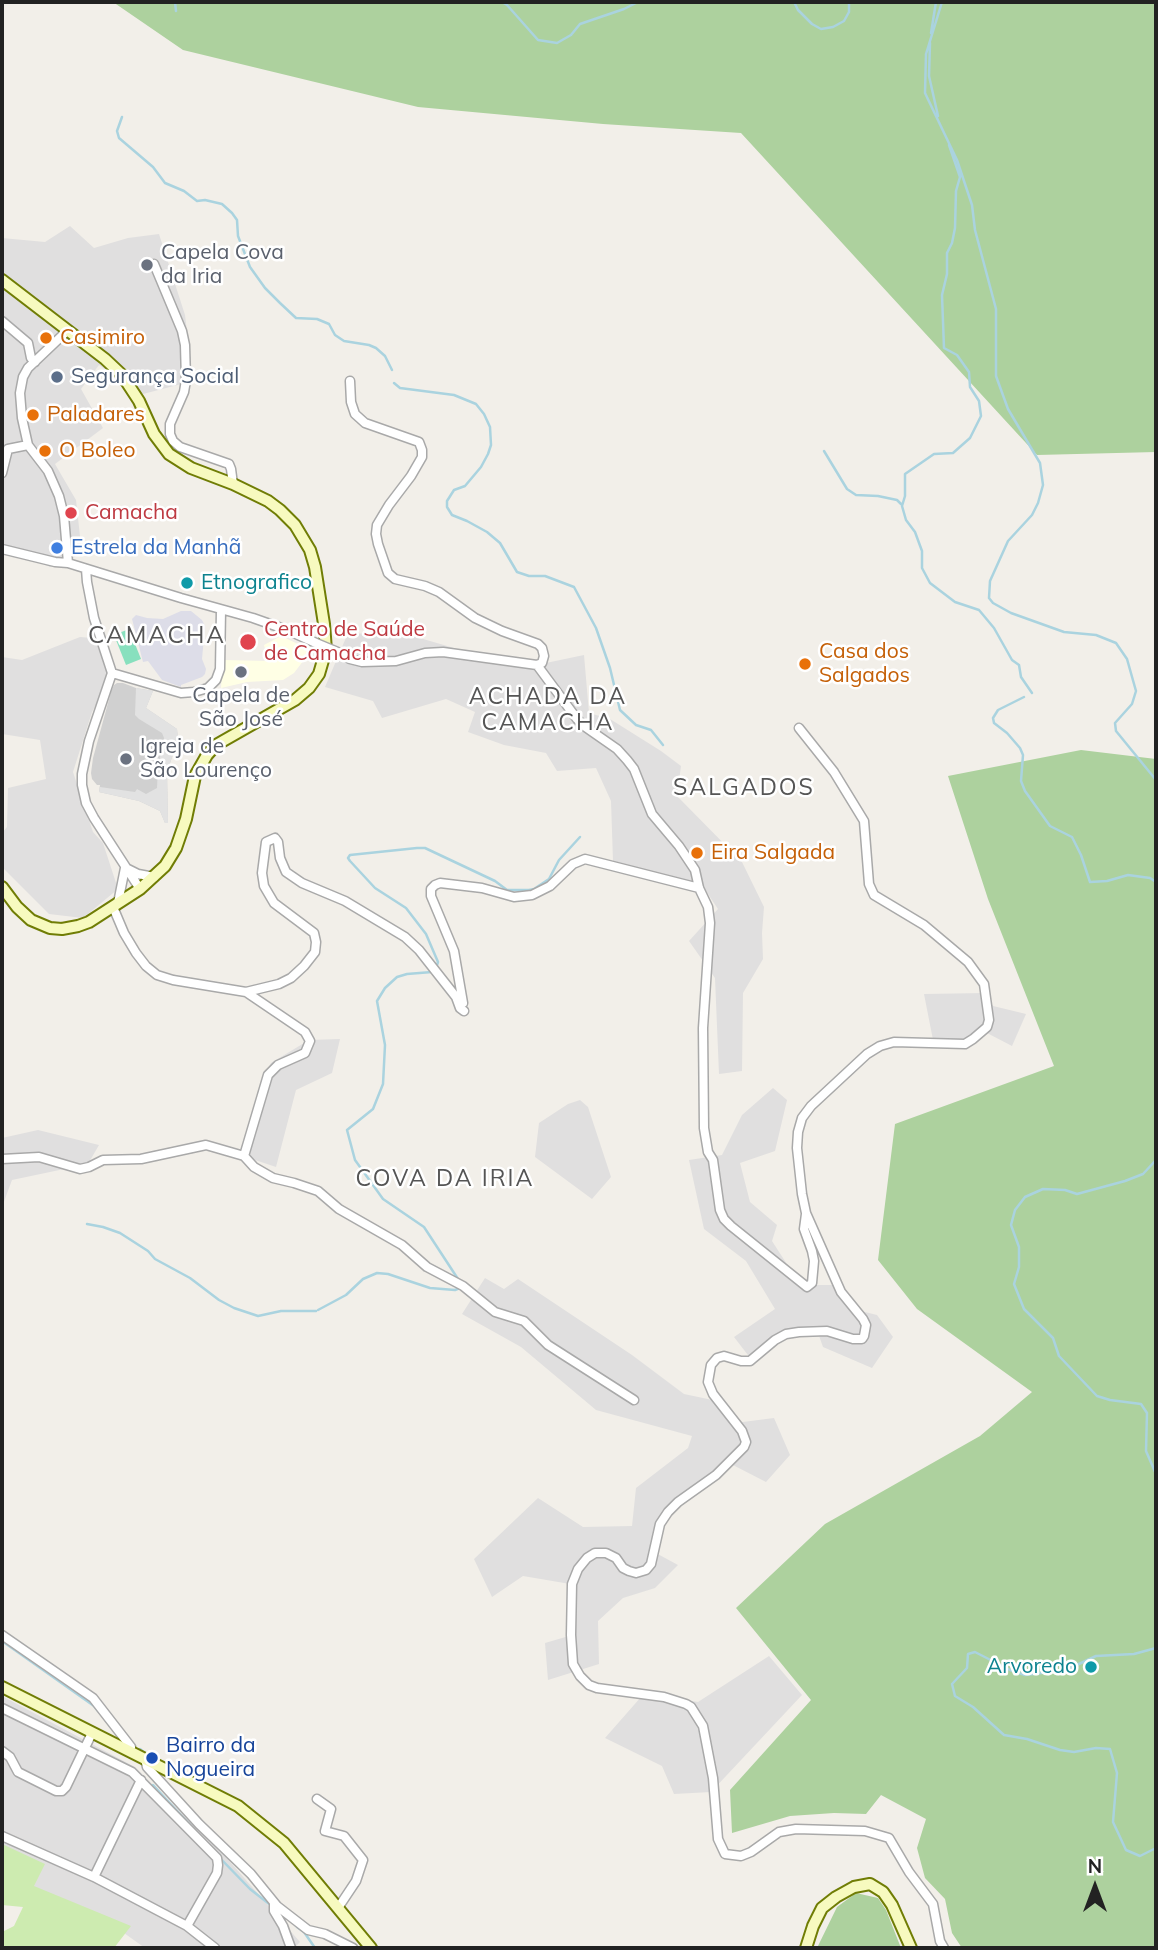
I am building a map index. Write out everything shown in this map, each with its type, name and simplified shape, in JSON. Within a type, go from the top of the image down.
[{"type":"main road","points":[[2,279],[122,375],[139,401],[154,434],[169,454],[191,468],[268,500],[295,525],[310,550],[319,583],[326,650],[314,683],[302,694],[216,745],[207,755],[195,776],[181,836],[165,866],[140,889],[116,906],[78,926],[62,929],[50,928],[31,920],[2,887]]},
{"type":"main road","points":[[2,1687],[238,1806],[284,1843],[371,1948]]},
{"type":"main road","points":[[806,1948],[822,1908],[836,1896],[854,1887],[870,1884],[883,1892],[892,1905],[911,1948]]},
{"type":"street","points":[[154,264],[186,345],[184,392],[170,424],[170,434],[180,447],[229,464],[233,484]]},
{"type":"street","points":[[2,321],[28,343],[35,362]]},
{"type":"street","points":[[67,331],[28,368],[20,388],[22,418],[28,444],[48,471],[59,496],[64,516],[68,563]]},
{"type":"street","points":[[3,550],[68,563],[263,621],[362,662],[396,661],[425,653],[443,652],[537,665],[542,663],[544,656],[538,644],[475,618],[439,592],[425,586],[401,582],[388,573],[378,544],[377,525],[411,476],[422,457],[422,450],[419,442],[365,423],[355,414],[351,402],[350,381]]},
{"type":"street","points":[[2,473],[5,447],[28,444]]},
{"type":"street","points":[[86,569],[94,618],[112,673],[87,748],[82,785],[86,803],[94,818],[140,889]]},
{"type":"street","points":[[112,673],[181,693],[208,688],[216,680],[220,670],[221,610]]},
{"type":"street","points":[[537,665],[577,719],[617,749],[634,769],[652,814],[695,870],[699,888],[708,907],[710,923],[703,1028],[704,1128],[724,1219],[807,1287],[812,1283],[814,1261],[804,1229],[807,1213]]},
{"type":"street","points":[[799,728],[834,772],[864,821],[869,884],[874,895],[924,925],[968,962],[984,984],[989,1014],[986,1027],[974,1039],[964,1044],[894,1042],[880,1046],[867,1054],[811,1106],[803,1118],[798,1132],[797,1148],[807,1213],[841,1292],[866,1325],[864,1336],[862,1339],[853,1339],[827,1331],[799,1332],[786,1334],[775,1340],[750,1361],[717,1357],[711,1365],[708,1382],[713,1394],[742,1431],[746,1442],[744,1447],[716,1475],[668,1512],[660,1524],[652,1564],[646,1570],[636,1573],[629,1571],[623,1568],[616,1558],[606,1553],[595,1553],[578,1569],[572,1584],[573,1664],[580,1676],[589,1685],[597,1688],[664,1697],[691,1707],[702,1726],[712,1778],[718,1839],[726,1854],[741,1856],[779,1832],[796,1829],[865,1831],[889,1838],[909,1872],[933,1904],[940,1941],[944,1948]]},
{"type":"street","points":[[125,868],[116,906],[124,933],[146,966],[158,975],[173,980],[246,992],[292,978],[314,953],[314,933],[274,903],[264,886],[262,873],[266,842],[275,838],[286,872],[302,883],[345,901],[405,937],[419,950],[464,1011],[466,1007],[454,951],[431,896],[431,889],[435,885],[440,883],[482,888],[514,897],[532,895],[550,886],[573,864],[585,859],[699,888]]},
{"type":"street","points":[[125,868],[133,873],[154,877]]},
{"type":"street","points":[[244,1156],[268,1075],[278,1065],[306,1053],[310,1041],[305,1032],[246,992]]},
{"type":"street","points":[[2,1159],[39,1157],[80,1169],[103,1160],[141,1160],[206,1145],[244,1156],[254,1167],[272,1178],[294,1182],[318,1191],[339,1209],[402,1245],[427,1267],[463,1286],[495,1312],[524,1321],[548,1345],[634,1400]]},
{"type":"street","points":[[2,1635],[93,1699],[131,1747],[129,1751]]},
{"type":"street","points":[[2,1708],[132,1772],[217,1858],[217,1873],[187,1926]]},
{"type":"street","points":[[2,1751],[10,1757],[18,1772],[56,1791],[62,1791],[92,1733]]},
{"type":"street","points":[[145,1759],[147,1767],[199,1824],[251,1874],[274,1907],[291,1948]]},
{"type":"street","points":[[94,1877],[141,1780]]},
{"type":"street","points":[[317,1799],[331,1809],[325,1831],[344,1836],[363,1860],[356,1881],[338,1908]]},
{"type":"street","points":[[2,1836],[94,1877],[187,1926],[215,1948]]},
{"type":"street","points":[[274,1907],[308,1930],[325,1934],[353,1948]]},
{"type":"shaded area","points":[[70,226],[94,248],[128,238],[159,234],[185,315],[193,381],[143,394],[99,365],[81,389],[103,428],[55,464],[76,500],[82,554],[50,567],[2,545],[2,238],[45,242]]},
{"type":"shaded area","points":[[181,611],[191,611],[205,626],[202,659],[206,669],[202,677],[181,687],[162,680],[148,661],[143,662],[132,619],[136,615],[163,619]]},
{"type":"shaded area","points":[[348,633],[413,636],[522,668],[584,655],[589,713],[610,719],[681,766],[677,796],[742,862],[764,907],[763,959],[743,993],[742,1071],[719,1074],[715,978],[689,941],[718,909],[702,885],[613,861],[611,801],[596,768],[557,771],[546,753],[504,745],[468,732],[475,712],[446,699],[382,718],[373,701],[325,687]]},
{"type":"shaded area","points":[[281,636],[300,645],[303,642],[313,648],[294,673],[283,680],[247,682],[221,688],[223,660],[268,661],[264,645]]},
{"type":"shaded area","points":[[80,637],[104,639],[115,670],[92,712],[73,772],[93,832],[103,843],[118,889],[83,918],[49,914],[2,867],[2,833],[7,827],[8,788],[46,779],[40,740],[2,734],[2,657],[22,660]]},
{"type":"shaded area","points":[[117,683],[153,691],[146,708],[177,729],[178,739],[167,772],[168,823],[165,823],[160,811],[139,801],[99,792],[100,785],[92,779],[93,758],[111,692]]},
{"type":"shaded area","points":[[136,688],[153,691],[146,708],[177,729],[178,739],[167,772],[168,823],[165,823],[160,811],[139,801],[99,792],[100,787],[135,792],[137,789],[146,794],[157,788],[164,738],[162,733],[135,715]]},
{"type":"shaded area","points":[[985,993],[993,1006],[1026,1014],[1012,1046],[987,1033],[976,1042],[934,1045],[924,994]]},
{"type":"shaded area","points":[[340,1039],[332,1073],[296,1090],[276,1167],[243,1156],[264,1075],[271,1063],[309,1040]]},
{"type":"shaded area","points":[[773,1088],[787,1100],[775,1151],[740,1163],[750,1202],[777,1225],[772,1241],[792,1272],[814,1285],[841,1285],[861,1311],[877,1315],[893,1337],[872,1368],[823,1347],[818,1333],[799,1329],[751,1359],[734,1337],[775,1309],[746,1261],[704,1229],[689,1160],[722,1155],[742,1115]]},
{"type":"shaded area","points":[[580,1100],[588,1107],[611,1177],[592,1199],[535,1157],[539,1123],[568,1104]]},
{"type":"shaded area","points":[[38,1130],[99,1145],[88,1164],[12,1180],[2,1207],[2,1138]]},
{"type":"shaded area","points":[[485,1278],[504,1289],[518,1279],[632,1355],[684,1394],[722,1402],[735,1423],[774,1418],[790,1455],[766,1482],[731,1464],[668,1512],[654,1552],[678,1565],[655,1588],[623,1598],[598,1621],[599,1664],[548,1680],[545,1643],[569,1636],[576,1585],[523,1576],[492,1597],[474,1559],[538,1498],[583,1527],[632,1526],[636,1488],[688,1448],[692,1436],[596,1410],[521,1347],[462,1314]]},
{"type":"shaded area","points":[[769,1656],[802,1695],[711,1792],[674,1794],[662,1766],[605,1738],[641,1697],[663,1696],[698,1702]]},
{"type":"shaded area","points":[[2,1696],[135,1767],[225,1856],[300,1942],[294,1948],[145,1948],[103,1918],[2,1896]]},
{"type":"green space","points":[[113,2],[1156,2],[1156,452],[1037,455],[741,133],[603,124],[418,107],[183,50]]},
{"type":"green space","points":[[129,629],[141,659],[126,665],[114,635]]},
{"type":"green space","points":[[1081,750],[1156,759],[1156,1948],[962,1948],[952,1933],[945,1899],[925,1878],[917,1848],[926,1819],[881,1795],[866,1814],[790,1816],[732,1833],[730,1790],[811,1700],[736,1608],[825,1524],[980,1436],[1032,1392],[917,1309],[878,1260],[895,1124],[1054,1066],[988,899],[948,776]]},
{"type":"green space","points":[[2,1844],[45,1864],[34,1886],[131,1926],[114,1948],[2,1948],[2,1932],[14,1926],[23,1907],[2,1905]]},
{"type":"green space","points":[[856,1893],[878,1898],[886,1910],[901,1948],[817,1948],[837,1907]]},
{"type":"waterway","points":[[175,2],[176,11]]},
{"type":"waterway","points":[[502,2],[538,40],[557,43],[571,35],[580,24],[638,2]]},
{"type":"waterway","points":[[794,2],[798,10],[821,29],[844,21],[849,12],[849,2]]},
{"type":"waterway","points":[[931,33],[936,2]]},
{"type":"waterway","points":[[942,2],[926,54],[925,93],[957,160],[972,205],[975,230],[996,309],[996,376],[1008,409],[1040,463],[1043,485],[1032,515],[1008,541],[990,581],[989,598],[1011,613],[1064,632],[1096,635],[1116,643],[1127,659],[1136,691],[1132,704],[1115,723],[1116,731],[1156,780]]},
{"type":"waterway","points":[[930,43],[929,76],[938,116]]},
{"type":"waterway","points":[[122,117],[117,131],[119,138],[153,167],[165,183],[184,191],[197,201],[222,204],[232,213],[237,220],[238,236],[250,267],[265,288],[296,318],[317,319],[329,324],[335,335],[344,341],[376,348],[385,356],[392,370]]},
{"type":"waterway","points":[[949,145],[960,177],[956,191],[955,228],[947,253],[947,274],[942,295],[944,348],[957,355],[969,372],[970,387],[979,401],[981,416],[970,438],[953,453],[934,454],[905,474],[902,506],[922,551],[922,568],[930,583],[955,602],[979,610],[994,628],[1012,660],[1019,665],[1021,677],[1032,693]]},
{"type":"waterway","points":[[394,383],[400,388],[454,395],[476,404],[484,414],[490,427],[491,445],[488,454],[465,486],[454,490],[447,501],[447,507],[452,515],[487,532],[500,543],[517,572],[529,576],[545,576],[574,587],[596,628],[610,668],[620,710],[636,725],[651,730],[663,745]]},
{"type":"waterway","points":[[824,451],[847,489],[856,495],[878,496],[897,500],[901,504]]},
{"type":"waterway","points":[[1024,697],[998,710],[993,718],[994,723],[1020,748],[1023,755],[1021,781],[1025,791],[1050,826],[1072,837],[1090,882],[1128,875],[1150,878],[1156,882]]},
{"type":"waterway","points":[[436,968],[438,962],[426,934],[406,908],[375,888],[350,861],[350,855],[425,848],[495,881],[507,890],[529,890],[549,879],[559,860],[580,837]]},
{"type":"waterway","points":[[432,972],[397,977],[385,988],[377,1001],[385,1045],[383,1084],[373,1109],[347,1130],[355,1160],[383,1199],[424,1227],[458,1279]]},
{"type":"waterway","points":[[1156,1160],[1143,1174],[1125,1181],[1077,1194],[1065,1190],[1043,1189],[1025,1197],[1015,1210],[1011,1225],[1019,1247],[1019,1267],[1014,1284],[1024,1309],[1053,1338],[1059,1356],[1097,1396],[1141,1404],[1147,1413],[1146,1451],[1156,1474]]},
{"type":"waterway","points":[[87,1224],[120,1233],[148,1251],[155,1259],[190,1278],[234,1308],[258,1316],[281,1311],[316,1311]]},
{"type":"waterway","points":[[318,1310],[346,1295],[363,1279],[377,1273],[430,1288],[460,1288]]},
{"type":"waterway","points":[[2,1641],[98,1711]]},
{"type":"waterway","points":[[1156,1648],[1134,1654],[1096,1656],[1066,1670],[1025,1675],[975,1652],[968,1654],[967,1668],[952,1684],[955,1696],[973,1707],[1004,1735],[1074,1752],[1096,1748],[1110,1749],[1117,1773],[1113,1822],[1126,1850],[1140,1856],[1156,1848]]},
{"type":"waterway","points":[[140,1749],[145,1753]]},
{"type":"waterway","points":[[153,1785],[191,1826]]},
{"type":"waterway","points":[[219,1857],[250,1889],[273,1907]]},
{"type":"waterway","points":[[297,1927],[315,1948]]},
{"type":"place","name":"Capela Cova da Iria","points":[[147,265]]},
{"type":"place","name":"Casimiro","points":[[46,338]]},
{"type":"place","name":"Segurança Social","points":[[57,377]]},
{"type":"place","name":"Paladares","points":[[33,415]]},
{"type":"place","name":"O Boleo","points":[[45,451]]},
{"type":"place","name":"Camacha","points":[[71,513]]},
{"type":"place","name":"Estrela da Manhã","points":[[57,548]]},
{"type":"place","name":"Etnografico","points":[[187,583]]},
{"type":"place","name":"Centro de Saúde de Camacha","points":[[248,642]]},
{"type":"place","name":"Casa dos Salgados","points":[[805,664]]},
{"type":"place","name":"Capela de São José","points":[[241,672]]},
{"type":"place","name":"Igreja de São Lourenço","points":[[126,759]]},
{"type":"place","name":"Eira Salgada","points":[[697,853]]},
{"type":"place","name":"Arvoredo","points":[[1091,1667]]},
{"type":"place","name":"Bairro da Nogueira","points":[[152,1758]]},
{"type":"district","name":"CAMACHA","points":[[157,636]]},
{"type":"district","name":"ACHADA DA CAMACHA","points":[[548,710]]},
{"type":"district","name":"SALGADOS","points":[[744,788]]},
{"type":"district","name":"COVA DA IRIA","points":[[445,1179]]}]
